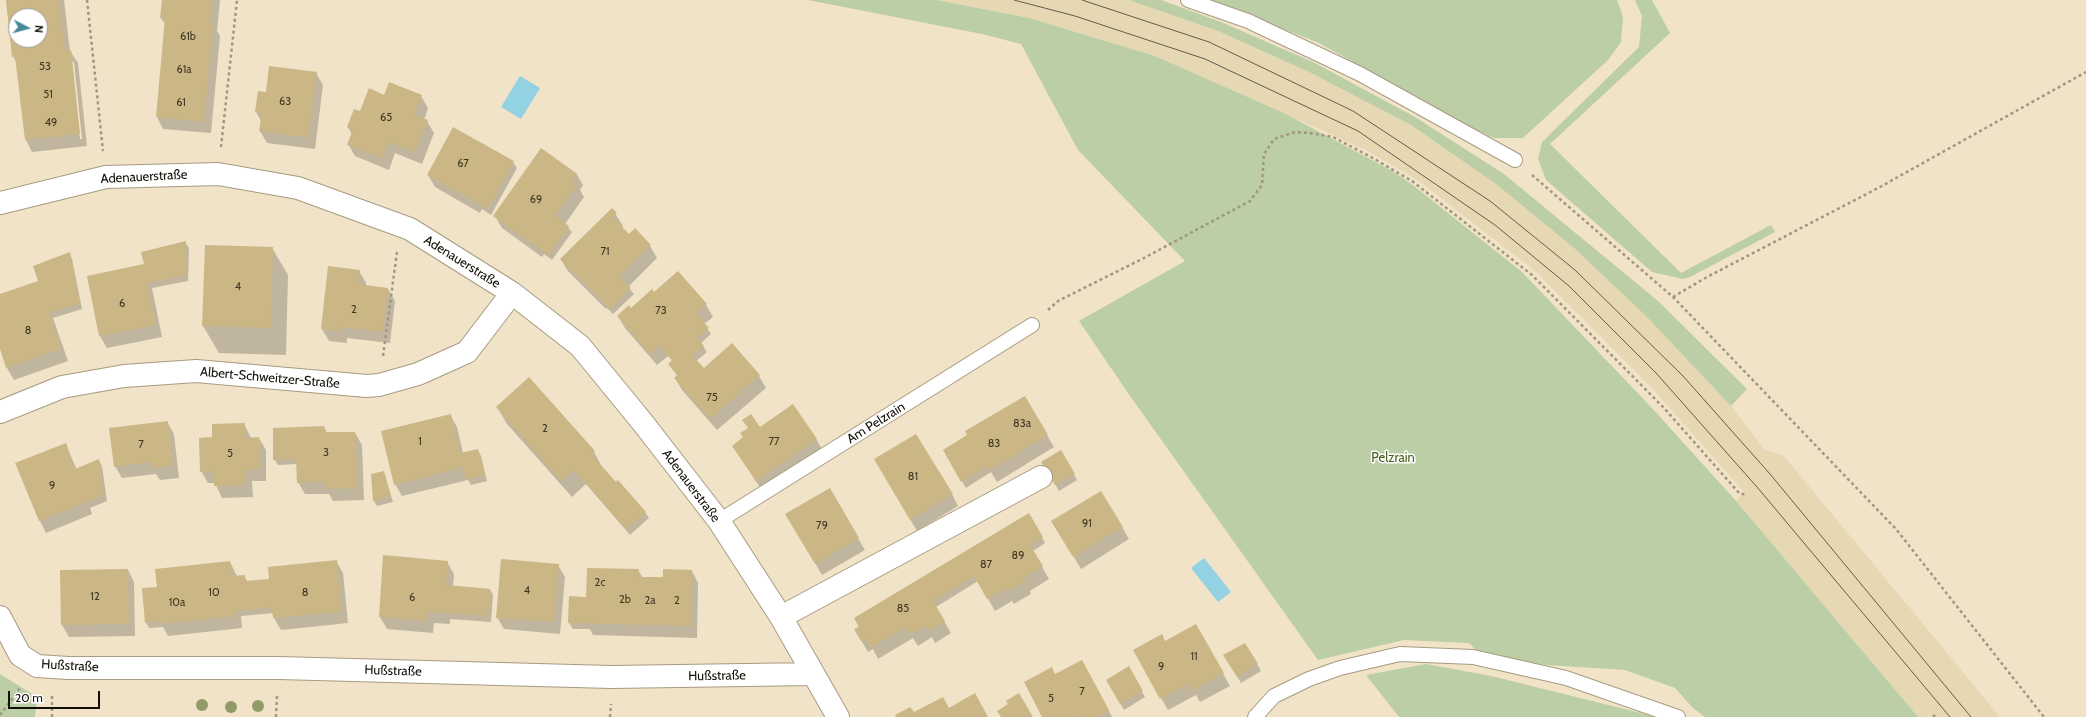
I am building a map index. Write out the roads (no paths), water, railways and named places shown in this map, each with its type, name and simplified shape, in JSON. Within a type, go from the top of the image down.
[{"type":"street","name":"Adenauerstraße","points":[[0,203],[106,177],[218,174],[298,188],[410,229],[512,293],[580,346],[643,423],[719,522],[781,617],[838,717]]},
{"type":"street","name":"Albert-Schweitzer-Straße","points":[[0,412],[62,387],[124,376],[196,371],[367,386],[379,385],[418,374],[467,352],[512,293]]},
{"type":"street","points":[[781,617],[1041,477]]},
{"type":"street","name":"Hußstraße","points":[[0,617],[20,655],[37,666],[68,668],[279,668],[611,677],[813,674]]},
{"type":"lane","points":[[1188,0],[1248,21],[1360,74],[1515,160]]},
{"type":"lane","name":"Am Pelzrain","points":[[719,522],[1032,325]]},
{"type":"lane","points":[[1255,717],[1274,696],[1309,679],[1340,668],[1400,654],[1480,659],[1566,678],[1678,717]]},
{"type":"water","points":[[520,76],[540,88],[521,119],[501,107]]},
{"type":"water","points":[[1204,558],[1231,592],[1218,602],[1191,568]]},
{"type":"tram line","points":[[1014,0],[1075,16],[1205,59],[1358,131],[1495,225],[1569,286],[1656,373],[1757,487],[1950,717]]},
{"type":"tram line","points":[[1082,0],[1209,42],[1353,111],[1490,201],[1575,270],[1683,376],[1770,474],[1971,717]]},
{"type":"park label","name":"Pelzrain","points":[[1393,458]]}]
